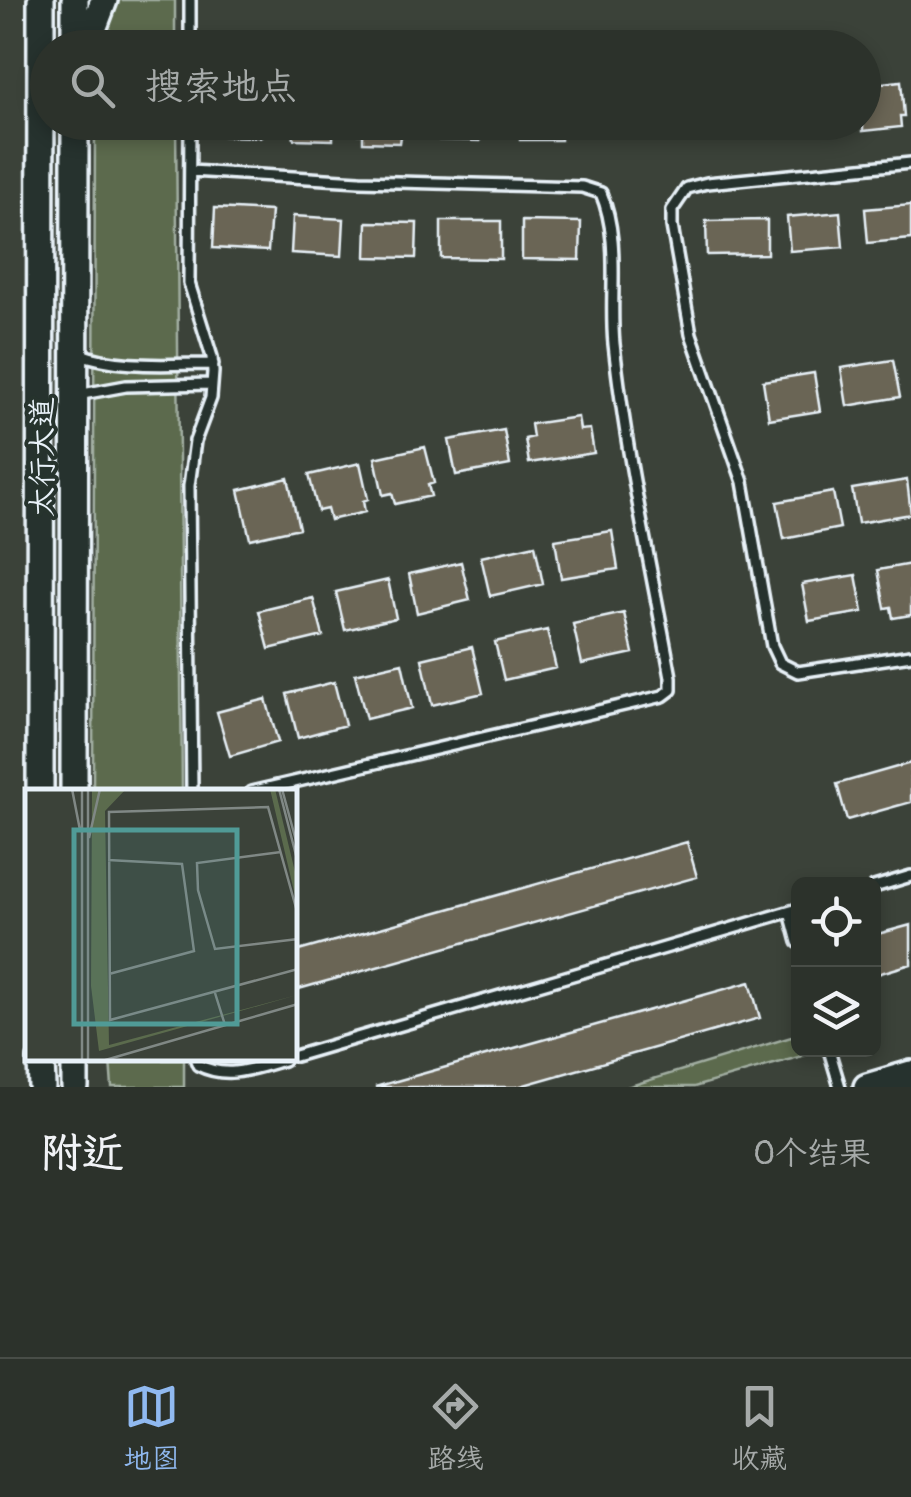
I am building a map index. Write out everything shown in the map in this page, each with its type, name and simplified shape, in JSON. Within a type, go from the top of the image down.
[{"type":"main road","points":[[75,0],[75,30]]},
{"type":"main road","points":[[93,30],[104,0]]},
{"type":"main road","name":"太行大道","points":[[39,5],[39,30]]},
{"type":"main road","name":"太行大道","points":[[39,140],[40,789]]},
{"type":"main road","name":"太行大道","points":[[74,789],[75,140]]},
{"type":"main road","points":[[41,1062],[42,1087]]},
{"type":"main road","points":[[866,1087],[911,1074]]},
{"type":"lane","points":[[190,0],[190,30]]},
{"type":"lane","points":[[190,140],[189,283],[213,364],[211,398],[196,441],[189,486],[192,789]]},
{"type":"lane","points":[[911,162],[707,183],[687,188],[672,210],[692,334],[743,482],[772,646],[780,663],[798,672],[911,656]]},
{"type":"lane","points":[[190,171],[360,181],[582,186],[601,193],[612,228],[614,341],[620,387],[671,677],[671,690],[663,696],[263,789]]},
{"type":"lane","points":[[74,352],[100,362],[129,365],[213,364]]},
{"type":"lane","points":[[74,396],[126,386],[212,384]]},
{"type":"lane","points":[[881,886],[911,876]]},
{"type":"lane","points":[[298,1055],[791,912]]},
{"type":"lane","points":[[832,1057],[840,1087]]},
{"type":"lane","points":[[197,1062],[207,1070],[228,1074],[276,1062]]},
{"type":"green space","points":[[95,0],[175,0],[175,30],[95,30]]},
{"type":"green space","points":[[95,140],[176,140],[182,789],[93,789]]},
{"type":"green space","points":[[791,1037],[791,1057],[799,1057],[694,1087],[627,1087]]},
{"type":"green space","points":[[110,1062],[184,1062],[184,1087],[112,1087]]},
{"type":"building","points":[[901,81],[901,127],[881,129],[881,83]]},
{"type":"building","points":[[363,140],[400,140],[400,143]]},
{"type":"building","points":[[911,205],[911,239],[868,243],[865,209]]},
{"type":"building","points":[[215,208],[271,211],[268,251],[213,248]]},
{"type":"building","points":[[840,212],[843,247],[790,251],[787,217]]},
{"type":"building","points":[[293,216],[344,219],[342,256],[291,253]]},
{"type":"building","points":[[767,220],[767,254],[707,255],[706,221]]},
{"type":"building","points":[[441,221],[501,221],[501,259],[441,258]]},
{"type":"building","points":[[522,221],[581,222],[580,260],[522,259]]},
{"type":"building","points":[[367,222],[417,223],[416,258],[366,257]]},
{"type":"building","points":[[893,360],[900,397],[847,406],[841,368]]},
{"type":"building","points":[[814,373],[820,411],[769,419],[763,381]]},
{"type":"building","points":[[578,417],[580,430],[590,429],[594,453],[529,463],[525,439],[533,437],[531,424]]},
{"type":"building","points":[[504,430],[510,465],[456,475],[449,440]]},
{"type":"building","points":[[425,447],[434,483],[428,485],[431,496],[395,504],[392,493],[383,495],[375,458]]},
{"type":"building","points":[[360,463],[368,499],[363,501],[365,512],[330,520],[327,509],[318,511],[309,475]]},
{"type":"building","points":[[288,478],[299,528],[250,539],[239,490]]},
{"type":"building","points":[[907,480],[911,514],[858,523],[852,489]]},
{"type":"building","points":[[833,492],[840,528],[784,539],[777,502]]},
{"type":"building","points":[[612,531],[618,569],[561,578],[555,540]]},
{"type":"building","points":[[535,545],[543,584],[490,596],[481,557]]},
{"type":"building","points":[[461,562],[470,600],[417,613],[409,574]]},
{"type":"building","points":[[911,564],[911,615],[893,618],[891,607],[885,608],[878,570]]},
{"type":"building","points":[[856,575],[863,612],[809,621],[802,584]]},
{"type":"building","points":[[388,580],[396,618],[345,630],[336,592]]},
{"type":"building","points":[[313,598],[323,636],[269,649],[259,611]]},
{"type":"building","points":[[624,613],[633,653],[582,664],[573,624]]},
{"type":"building","points":[[547,630],[556,668],[504,680],[495,642]]},
{"type":"building","points":[[472,647],[483,693],[432,705],[422,659]]},
{"type":"building","points":[[402,663],[412,708],[366,719],[355,674]]},
{"type":"building","points":[[334,682],[345,725],[298,738],[287,694]]},
{"type":"building","points":[[266,699],[278,742],[230,756],[217,712]]},
{"type":"building","points":[[911,763],[911,802],[847,820],[837,784]]},
{"type":"building","points":[[687,842],[697,877],[298,989],[298,951]]},
{"type":"building","points":[[911,925],[911,964],[881,973],[881,933]]},
{"type":"building","points":[[750,982],[760,1018],[517,1087],[375,1087]]}]
